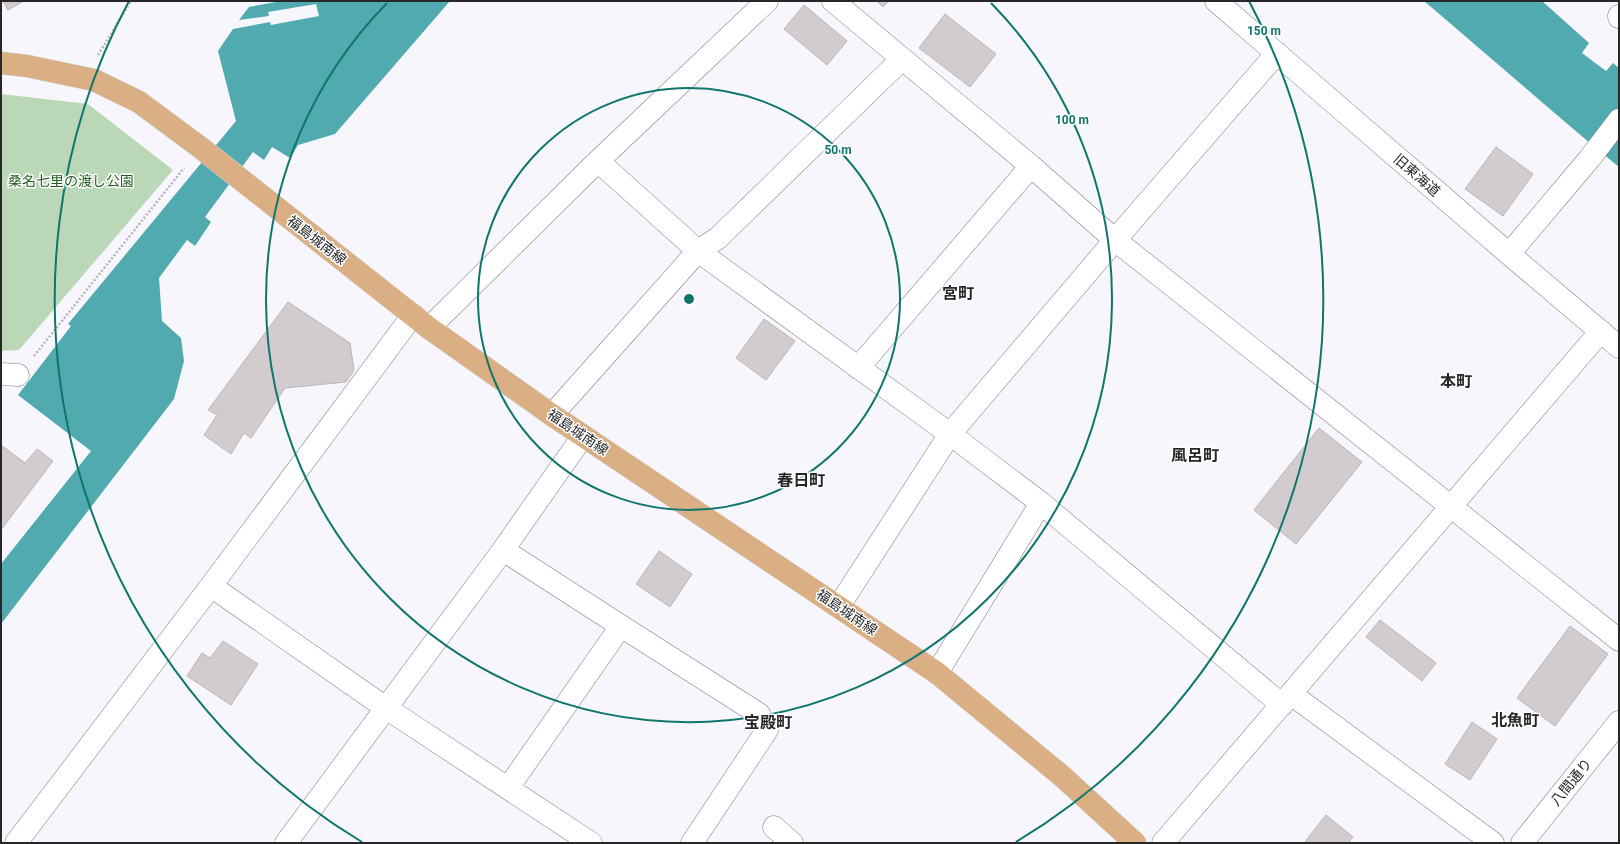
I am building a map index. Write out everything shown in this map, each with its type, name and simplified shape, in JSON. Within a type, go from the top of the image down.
[{"type":"main road","name":"福島城南線","points":[[1,63],[27,66],[94,80],[139,102],[430,328],[552,415],[839,606],[937,674],[1063,777],[1135,843]]},
{"type":"street","points":[[430,328],[598,161],[767,1]]},
{"type":"street","points":[[833,1],[1030,166],[1115,240],[1619,640]]},
{"type":"street","name":"旧東海道","points":[[1216,1],[1619,347]]},
{"type":"street","points":[[839,606],[950,434],[1277,53]]},
{"type":"street","points":[[552,415],[698,251],[718,238],[902,59]]},
{"type":"street","points":[[1509,254],[1590,158],[1619,120]]},
{"type":"street","points":[[598,161],[698,251],[950,434],[1041,503],[1286,699],[1493,843]]},
{"type":"street","points":[[858,368],[1030,166]]},
{"type":"street","points":[[16,843],[211,586],[413,315]]},
{"type":"street","points":[[1163,843],[1601,331]]},
{"type":"street","points":[[286,843],[503,550],[583,436]]},
{"type":"street","points":[[937,674],[1041,503]]},
{"type":"street","points":[[503,550],[759,714],[767,730],[692,843]]},
{"type":"street","points":[[211,586],[386,708],[590,843]]},
{"type":"street","points":[[508,788],[621,626]]},
{"type":"street","name":"八間通り","points":[[1522,843],[1619,722]]},
{"type":"street","points":[[774,827],[792,843]]},
{"type":"path","points":[[84,78],[131,1]]},
{"type":"path","points":[[10,375],[200,148]]},
{"type":"green space","name":"桑名七里の渡し公園","points":[[1,94],[88,104],[173,170],[19,350],[1,351]]},
{"type":"water","points":[[281,1],[450,1],[335,134],[298,145],[290,158],[272,147],[264,160],[253,152],[205,217],[211,222],[195,246],[187,240],[159,278],[162,321],[181,338],[184,361],[174,399],[1,624],[1,564],[91,451],[18,395],[71,326],[68,324],[236,121],[218,51],[233,29],[270,22],[271,25],[319,16],[316,4],[268,12],[269,16],[239,20],[249,7]]},
{"type":"water","points":[[1424,1],[1542,1],[1589,43],[1582,53],[1606,71],[1613,63],[1619,68],[1619,167],[1570,126]]},
{"type":"building","points":[[3,1],[24,1],[8,10]]},
{"type":"building","points":[[877,1],[889,1],[883,7]]},
{"type":"building","points":[[804,5],[847,41],[827,65],[784,29]]},
{"type":"building","points":[[945,14],[996,54],[970,87],[919,48]]},
{"type":"building","points":[[1496,147],[1533,174],[1503,216],[1465,189]]},
{"type":"building","points":[[288,302],[350,343],[354,370],[346,382],[285,388],[251,438],[244,433],[231,454],[204,435],[217,415],[208,410]]},
{"type":"building","points":[[764,319],[795,341],[766,380],[736,358]]},
{"type":"building","points":[[1319,428],[1362,462],[1296,544],[1254,510]]},
{"type":"building","points":[[1,445],[25,463],[37,449],[53,461],[1,530]]},
{"type":"building","points":[[659,551],[692,574],[670,607],[636,584]]},
{"type":"building","points":[[1380,620],[1436,663],[1422,681],[1366,637]]},
{"type":"building","points":[[1570,626],[1608,654],[1555,726],[1517,698]]},
{"type":"building","points":[[223,641],[258,664],[231,705],[187,676],[202,653],[210,658]]},
{"type":"building","points":[[1472,722],[1497,739],[1470,780],[1445,764]]},
{"type":"building","points":[[1326,815],[1353,837],[1348,843],[1304,843]]},
{"type":"district","name":"宮町","points":[[958,293]]},
{"type":"district","name":"本町","points":[[1456,381]]},
{"type":"district","name":"風呂町","points":[[1195,455]]},
{"type":"district","name":"春日町","points":[[801,480]]},
{"type":"district","name":"北魚町","points":[[1515,720]]},
{"type":"district","name":"宝殿町","points":[[768,722]]}]
